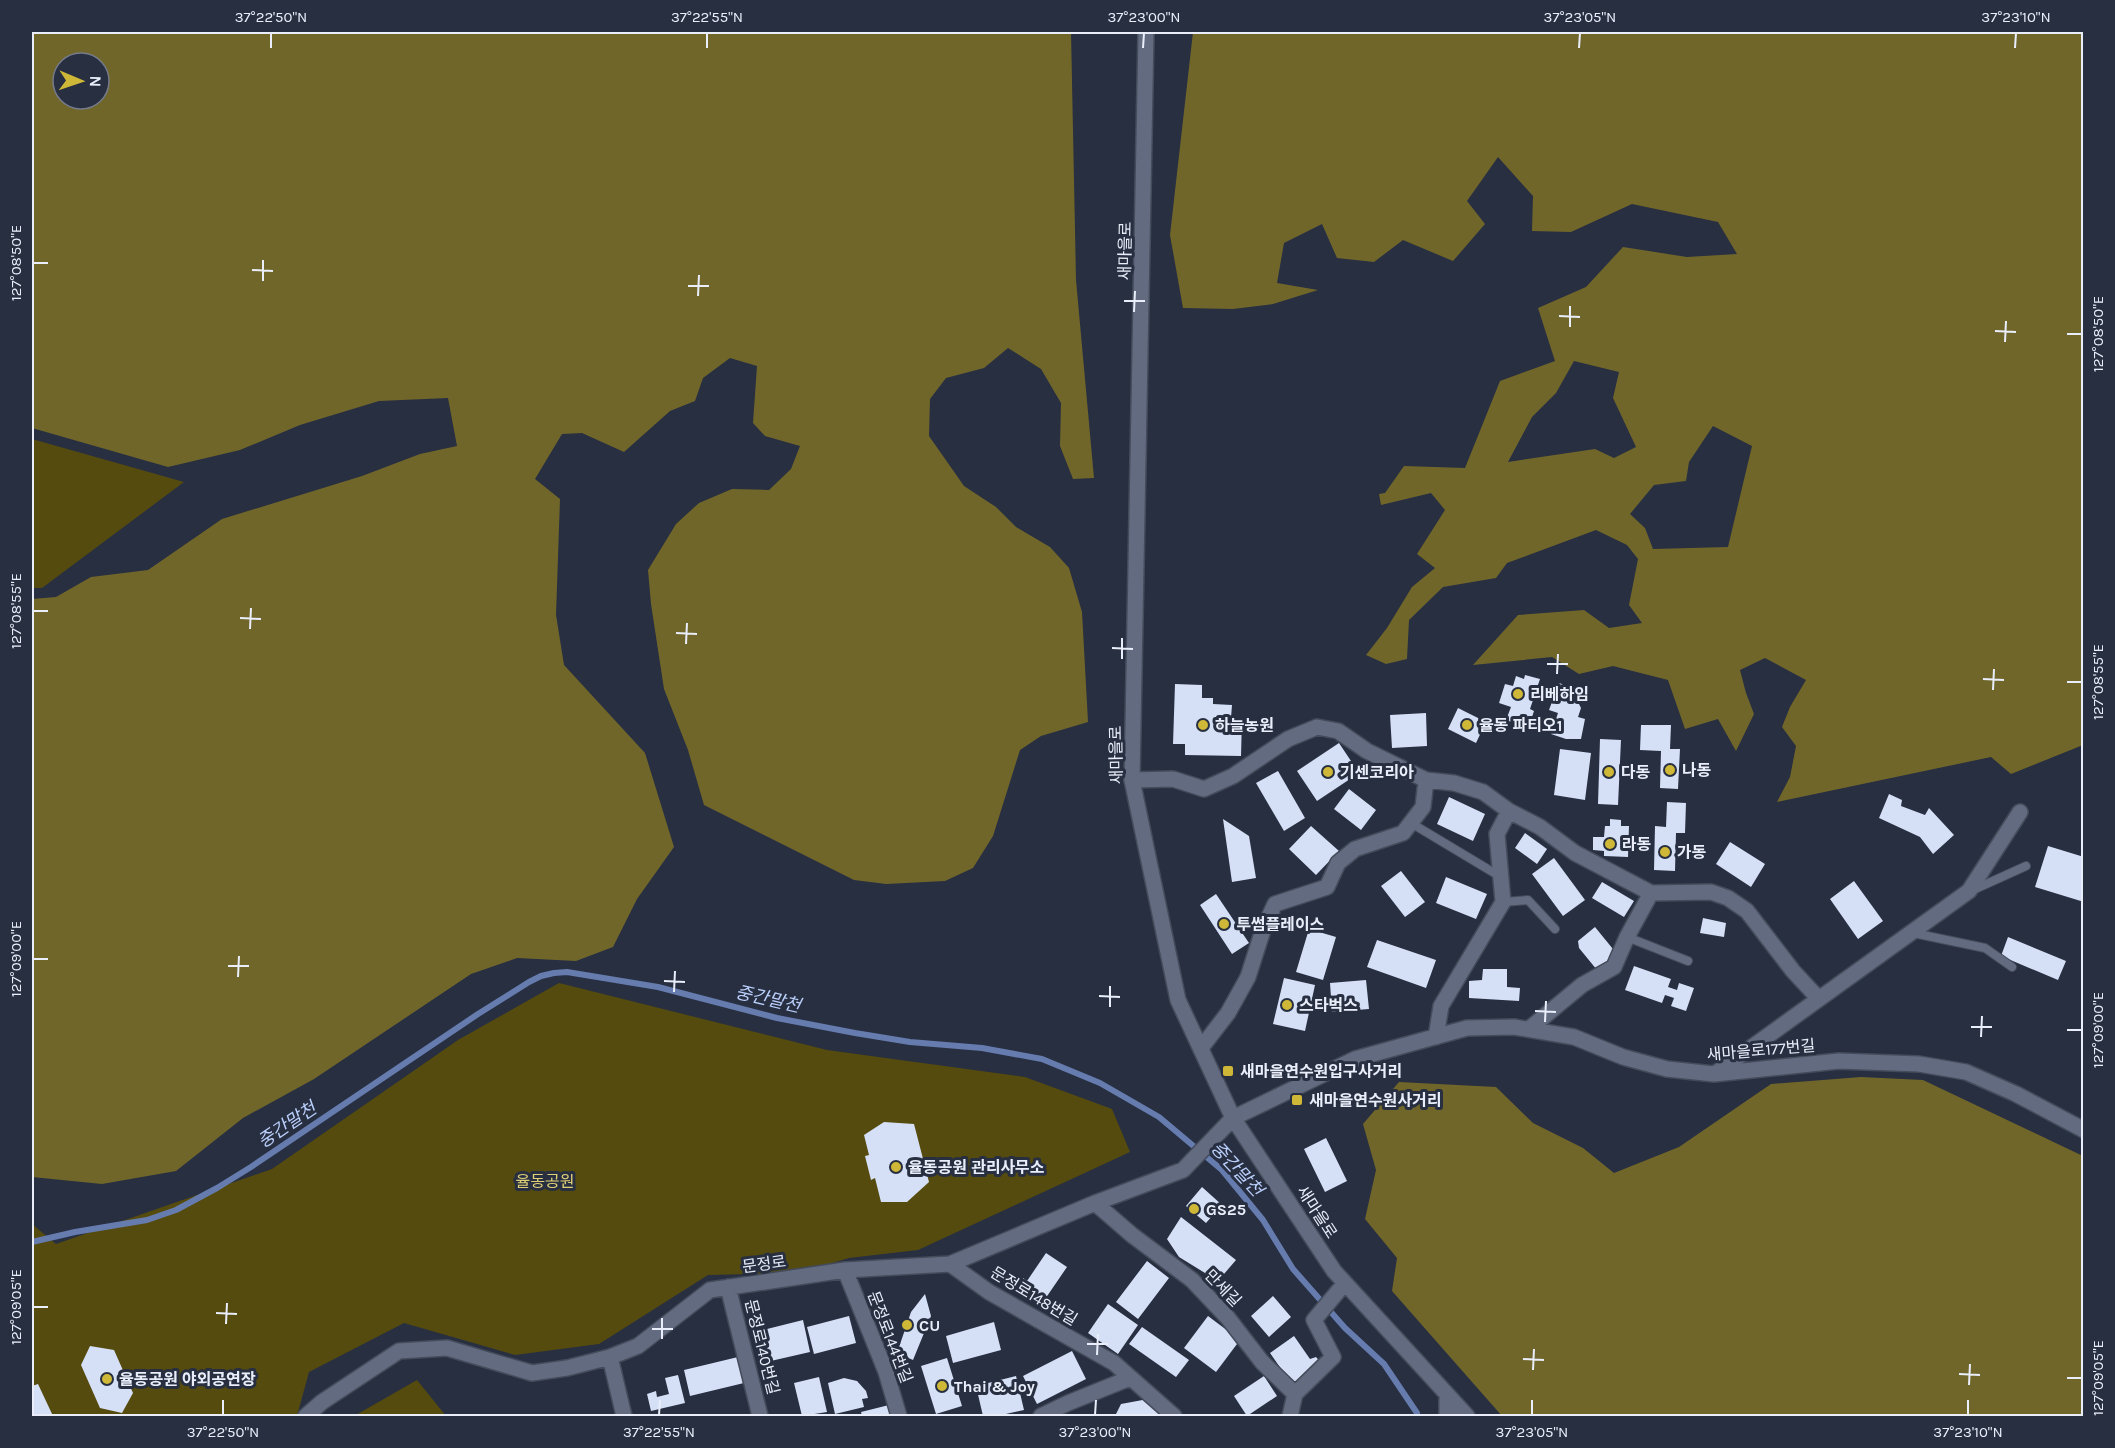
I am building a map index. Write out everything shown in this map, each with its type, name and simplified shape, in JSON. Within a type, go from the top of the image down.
[{"type":"street","name":"새마을로","points":[[1146,32],[1132,780],[1178,1000],[1233,1118],[1334,1271],[1467,1416]]},
{"type":"street","points":[[1132,780],[1173,779],[1204,789],[1233,776],[1288,738],[1317,727],[1338,731],[1368,751],[1426,780],[1454,783],[1483,792],[1509,811],[1540,827],[1575,853],[1652,893],[1712,892],[1728,898],[1747,911],[1793,971],[1819,999]]},
{"type":"street","points":[[1201,1048],[1228,1013],[1248,977],[1263,930],[1275,904],[1327,887],[1338,863],[1355,849],[1403,833],[1423,807],[1426,780]]},
{"type":"street","points":[[1436,1037],[1441,1006],[1503,902],[1497,834],[1509,811]]},
{"type":"street","points":[[1714,1074],[1969,891],[2020,812]]},
{"type":"street","points":[[1529,1029],[1582,985],[1614,967],[1627,937],[1652,893]]},
{"type":"street","name":"새마을로177번길","points":[[1233,1118],[1355,1059],[1467,1028],[1514,1027],[1575,1037],[1623,1058],[1667,1069],[1714,1074],[1839,1061],[1919,1064],[1966,1072],[2016,1094],[2084,1130]]},
{"type":"street","name":"문정로","points":[[306,1416],[322,1402],[399,1351],[447,1348],[532,1373],[567,1368],[610,1357],[638,1346],[710,1290],[845,1270],[950,1264],[1095,1203],[1183,1170],[1233,1118]]},
{"type":"street","name":"만세길","points":[[1095,1203],[1132,1235],[1192,1280],[1228,1318],[1262,1362],[1295,1394]]},
{"type":"street","name":"문정로148번길","points":[[950,1264],[989,1292],[1114,1364],[1174,1416]]},
{"type":"street","name":"문정로144번길","points":[[845,1270],[886,1372],[899,1416]]},
{"type":"street","points":[[1290,1416],[1295,1394],[1333,1357],[1314,1320],[1345,1283]]},
{"type":"street","name":"문정로140번길","points":[[728,1287],[760,1416]]},
{"type":"street","points":[[610,1357],[624,1416]]},
{"type":"street","points":[[1041,1416],[1130,1378]]},
{"type":"street","points":[[1447,1395],[1448,1416]]},
{"type":"lane","points":[[1412,822],[1502,878]]},
{"type":"lane","points":[[1969,891],[2026,866]]},
{"type":"lane","points":[[1503,902],[1528,900],[1555,928]]},
{"type":"lane","points":[[1911,933],[1985,948],[2012,967]]},
{"type":"lane","points":[[1627,937],[1688,962]]},
{"type":"green space","points":[[32,439],[184,482],[42,588],[32,588]]},
{"type":"green space","name":"율동공원","points":[[559,983],[827,1050],[1025,1077],[1112,1109],[1130,1152],[918,1250],[849,1258],[798,1273],[708,1275],[599,1344],[515,1355],[404,1323],[309,1372],[297,1416],[32,1416],[32,1224],[56,1244],[272,1169],[458,1040]]},
{"type":"green space","points":[[417,1380],[446,1416],[354,1416]]},
{"type":"shaded area","points":[[32,32],[1071,32],[1076,280],[1094,478],[1073,479],[1060,446],[1061,403],[1041,369],[1008,348],[984,368],[946,378],[930,399],[929,436],[964,486],[996,507],[1016,527],[1050,547],[1069,568],[1082,612],[1088,722],[1041,736],[1020,750],[993,836],[973,868],[945,881],[886,884],[854,880],[704,805],[688,750],[664,689],[648,570],[676,524],[699,503],[732,489],[769,490],[791,469],[800,446],[765,436],[753,423],[757,366],[730,358],[703,378],[695,401],[670,411],[624,452],[582,433],[562,434],[535,479],[560,499],[556,615],[564,665],[645,753],[674,847],[637,899],[613,947],[576,961],[517,958],[471,974],[314,1079],[243,1118],[176,1171],[102,1184],[32,1177],[32,599],[56,597],[91,577],[148,570],[222,519],[362,476],[420,454],[457,446],[448,398],[379,401],[300,425],[240,450],[168,467],[32,428]]},
{"type":"shaded area","points":[[1193,32],[2083,32],[2083,745],[2011,774],[1991,757],[1777,802],[1790,777],[1796,746],[1782,727],[1790,707],[1806,680],[1765,658],[1740,670],[1754,714],[1736,751],[1718,719],[1685,729],[1668,680],[1613,666],[1579,674],[1552,657],[1473,665],[1518,615],[1584,610],[1609,628],[1642,623],[1629,605],[1638,559],[1627,545],[1596,530],[1507,563],[1496,578],[1443,587],[1409,620],[1407,659],[1386,664],[1366,655],[1387,628],[1412,587],[1435,568],[1417,554],[1445,510],[1431,493],[1381,505],[1379,494],[1385,493],[1404,466],[1465,468],[1500,381],[1555,361],[1538,308],[1586,287],[1623,247],[1687,257],[1737,254],[1718,222],[1632,204],[1571,232],[1532,231],[1533,196],[1498,157],[1467,201],[1485,224],[1453,261],[1403,240],[1374,262],[1337,258],[1322,224],[1284,243],[1277,283],[1318,290],[1273,304],[1233,309],[1183,308],[1170,235]],"holes":[[[1574,361],[1619,372],[1613,398],[1636,447],[1614,458],[1595,449],[1508,462],[1532,417],[1556,393]],[[1713,426],[1752,446],[1728,547],[1653,549],[1645,528],[1630,514],[1654,485],[1686,481],[1689,462]]]},
{"type":"shaded area","points":[[1861,1077],[1923,1080],[2083,1156],[2083,1416],[1502,1416],[1392,1291],[1397,1258],[1365,1219],[1376,1170],[1363,1124],[1399,1082],[1496,1087],[1533,1123],[1583,1148],[1614,1173],[1679,1147],[1771,1084]]},
{"type":"building","name":"리베하임","points":[[1525,675],[1540,679],[1530,709],[1534,711],[1532,717],[1535,719],[1532,729],[1506,720],[1511,707],[1499,703],[1505,684],[1513,686],[1516,676],[1524,679]]},
{"type":"building","points":[[1559,683],[1574,688],[1571,695],[1575,696],[1581,708],[1578,717],[1585,719],[1581,739],[1566,739],[1551,734],[1558,713],[1549,710]]},
{"type":"building","name":"하늘농원","points":[[1175,684],[1202,685],[1202,698],[1213,698],[1213,704],[1232,705],[1231,718],[1242,718],[1241,756],[1185,755],[1185,744],[1173,744]]},
{"type":"building","name":"율동 파티오1","points":[[1458,708],[1486,722],[1476,743],[1448,729]]},
{"type":"building","points":[[1426,713],[1427,746],[1392,748],[1390,715]]},
{"type":"building","name":"나동","points":[[1641,725],[1671,725],[1670,749],[1680,749],[1678,789],[1660,788],[1661,751],[1640,750]]},
{"type":"building","name":"다동","points":[[1600,739],[1621,740],[1618,805],[1598,804]]},
{"type":"building","name":"기센코리아","points":[[1339,743],[1359,773],[1317,801],[1297,771]]},
{"type":"building","points":[[1560,749],[1591,753],[1585,800],[1554,795]]},
{"type":"building","points":[[1278,771],[1305,818],[1284,831],[1256,783]]},
{"type":"building","points":[[1349,789],[1376,810],[1361,830],[1334,809]]},
{"type":"building","points":[[1889,794],[1902,800],[1901,806],[1925,815],[1929,808],[1954,835],[1933,854],[1920,837],[1879,818]]},
{"type":"building","points":[[1449,797],[1485,814],[1473,841],[1437,824]]},
{"type":"building","name":"가동","points":[[1667,802],[1686,803],[1685,833],[1676,833],[1675,871],[1654,870],[1655,826],[1666,827]]},
{"type":"building","points":[[1223,819],[1249,836],[1256,878],[1232,882]]},
{"type":"building","name":"라동","points":[[1610,819],[1621,820],[1621,826],[1629,826],[1628,857],[1604,856],[1604,851],[1593,850],[1593,837],[1604,837],[1605,826],[1610,826]]},
{"type":"building","points":[[1311,826],[1339,851],[1316,875],[1289,849]]},
{"type":"building","points":[[1525,833],[1547,849],[1537,864],[1515,848]]},
{"type":"building","points":[[1730,842],[1765,864],[1751,887],[1716,864]]},
{"type":"building","points":[[2048,846],[2084,857],[2084,902],[2035,887]]},
{"type":"building","points":[[1554,858],[1585,900],[1563,916],[1532,874]]},
{"type":"building","points":[[1401,871],[1425,902],[1405,917],[1381,886]]},
{"type":"building","points":[[1446,877],[1487,894],[1476,919],[1436,903]]},
{"type":"building","points":[[1854,881],[1883,921],[1858,939],[1830,899]]},
{"type":"building","points":[[1602,882],[1634,901],[1624,917],[1592,898]]},
{"type":"building","name":"투썸플레이스","points":[[1216,894],[1249,943],[1232,954],[1200,905]]},
{"type":"building","points":[[1703,918],[1726,923],[1724,937],[1700,933]]},
{"type":"building","points":[[1595,927],[1617,954],[1597,970],[1579,948],[1578,941]]},
{"type":"building","points":[[1309,929],[1336,937],[1323,980],[1296,972]]},
{"type":"building","points":[[2008,937],[2066,961],[2058,980],[2001,956]]},
{"type":"building","points":[[1377,940],[1436,960],[1426,988],[1367,967]]},
{"type":"building","points":[[1634,966],[1671,979],[1668,987],[1677,990],[1679,983],[1694,988],[1686,1011],[1671,1006],[1674,998],[1665,995],[1662,1003],[1625,990]]},
{"type":"building","points":[[1483,969],[1507,969],[1507,987],[1520,988],[1519,1001],[1469,998],[1469,981],[1482,980]]},
{"type":"building","points":[[1284,978],[1315,985],[1305,1031],[1273,1024]]},
{"type":"building","points":[[1366,980],[1369,1009],[1332,1012],[1330,983]]},
{"type":"building","name":"율동공원 관리사무소","points":[[884,1122],[914,1124],[929,1182],[907,1202],[881,1202],[875,1178],[871,1180],[865,1156],[869,1155],[864,1135]]},
{"type":"building","points":[[1326,1138],[1347,1181],[1325,1192],[1304,1149]]},
{"type":"building","points":[[1202,1187],[1222,1205],[1206,1223],[1186,1206]]},
{"type":"building","points":[[1181,1217],[1236,1260],[1218,1281],[1179,1257],[1167,1239]]},
{"type":"building","points":[[1046,1253],[1067,1267],[1041,1305],[1016,1288],[1023,1278],[1027,1281]]},
{"type":"building","points":[[1147,1261],[1169,1278],[1138,1319],[1116,1302]]},
{"type":"building","points":[[925,1294],[931,1316],[913,1360],[897,1353],[911,1312]]},
{"type":"building","points":[[1273,1296],[1291,1317],[1269,1337],[1251,1316]]},
{"type":"building","points":[[1108,1304],[1138,1325],[1118,1354],[1088,1333]]},
{"type":"building","points":[[849,1316],[856,1343],[814,1354],[807,1327]]},
{"type":"building","points":[[1208,1316],[1240,1340],[1216,1372],[1184,1348]]},
{"type":"building","points":[[803,1320],[810,1352],[762,1363],[755,1332]]},
{"type":"building","points":[[994,1322],[1001,1350],[953,1363],[946,1336]]},
{"type":"building","points":[[1142,1327],[1189,1360],[1176,1377],[1129,1344]]},
{"type":"building","points":[[1294,1336],[1310,1359],[1316,1357],[1321,1363],[1293,1386],[1270,1353]]},
{"type":"building","name":"율동공원 야외공연장","points":[[90,1346],[114,1350],[133,1393],[122,1413],[100,1408],[81,1365]]},
{"type":"building","points":[[1072,1351],[1086,1379],[1037,1404],[1023,1376]]},
{"type":"building","points":[[738,1357],[744,1383],[690,1396],[684,1370]]},
{"type":"building","name":"Thai & Joy","points":[[947,1358],[962,1406],[936,1414],[921,1366]]},
{"type":"building","points":[[678,1375],[685,1403],[651,1411],[647,1394],[656,1391],[657,1397],[669,1394],[665,1378]]},
{"type":"building","points":[[1016,1376],[1024,1410],[997,1416],[983,1416],[976,1386]]},
{"type":"building","points":[[1264,1376],[1277,1396],[1247,1416],[1234,1396]]},
{"type":"building","points":[[819,1377],[827,1412],[802,1416],[794,1383]]},
{"type":"building","points":[[844,1378],[857,1381],[866,1391],[868,1398],[862,1399],[864,1407],[835,1414],[828,1383]]},
{"type":"building","points":[[38,1384],[53,1416],[35,1416],[32,1409],[32,1386]]},
{"type":"building","points":[[1148,1399],[1163,1416],[1115,1416],[1121,1404]]},
{"type":"building","points":[[889,1405],[892,1416],[862,1416],[861,1412]]},
{"type":"waterway","name":"중간말천","points":[[32,1242],[147,1220],[176,1210],[251,1167],[529,982],[541,976],[567,972],[658,987],[777,1018],[855,1033],[910,1042],[982,1048],[1042,1059],[1100,1083],[1159,1117],[1222,1170],[1263,1220],[1293,1269],[1345,1328],[1384,1364],[1417,1416]]},
{"type":"place","name":"리베하임","points":[[1518,694]]},
{"type":"place","name":"하늘농원","points":[[1203,725]]},
{"type":"place","name":"율동 파티오1","points":[[1467,725]]},
{"type":"place","name":"나동","points":[[1670,770]]},
{"type":"place","name":"기센코리아","points":[[1328,772]]},
{"type":"place","name":"다동","points":[[1609,772]]},
{"type":"place","name":"라동","points":[[1610,844]]},
{"type":"place","name":"가동","points":[[1665,852]]},
{"type":"place","name":"투썸플레이스","points":[[1224,924]]},
{"type":"place","name":"스타벅스","points":[[1287,1005]]},
{"type":"place","name":"새마을연수원입구사거리","points":[[1228,1071]]},
{"type":"place","name":"새마을연수원사거리","points":[[1297,1100]]},
{"type":"place","name":"율동공원 관리사무소","points":[[896,1167]]},
{"type":"place","name":"GS25","points":[[1194,1209]]},
{"type":"place","name":"CU","points":[[907,1325]]},
{"type":"place","name":"율동공원 야외공연장","points":[[107,1379]]},
{"type":"place","name":"Thai & Joy","points":[[942,1386]]}]
